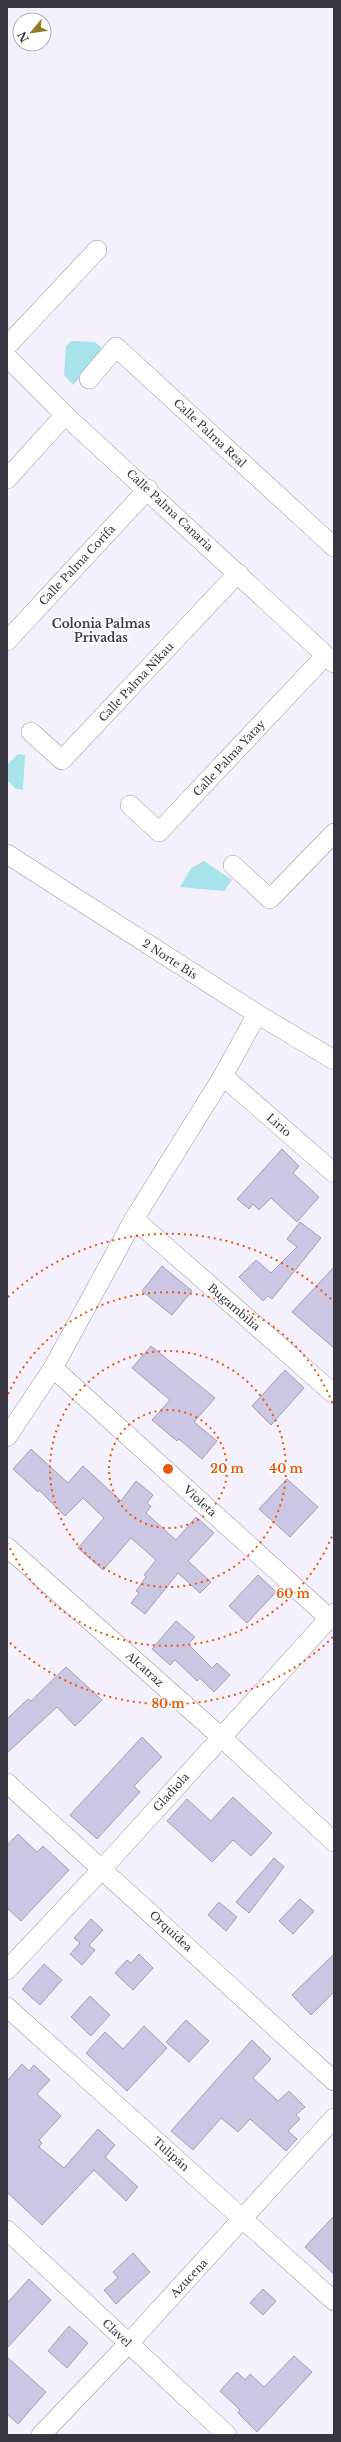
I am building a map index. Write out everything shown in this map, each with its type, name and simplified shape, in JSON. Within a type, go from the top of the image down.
[{"type":"street","points":[[7,346],[97,250]]},
{"type":"street","name":"Calle Palma Real","points":[[89,379],[116,347],[334,547]]},
{"type":"street","name":"Calle Palma Canaria","points":[[7,357],[66,415],[148,489],[330,659]]},
{"type":"street","points":[[7,479],[66,415]]},
{"type":"street","name":"Calle Palma Corifa","points":[[7,641],[148,489]]},
{"type":"street","name":"Calle Palma Nikau","points":[[31,732],[62,760],[238,573]]},
{"type":"street","name":"Calle Palma Yatay","points":[[130,805],[159,832],[330,659]]},
{"type":"street","points":[[233,865],[270,899],[334,833]]},
{"type":"street","name":"2 Norte Bis","points":[[7,854],[257,1014],[334,1060]]},
{"type":"street","points":[[7,1437],[53,1368],[134,1219],[224,1076],[257,1014]]},
{"type":"street","name":"Lirio","points":[[224,1076],[334,1173]]},
{"type":"street","name":"Bugambilia","points":[[134,1219],[334,1394]]},
{"type":"street","name":"Violeta","points":[[53,1368],[332,1616]]},
{"type":"street","name":"Alcatraz","points":[[7,1547],[221,1737],[334,1842]]},
{"type":"street","name":"Gladiola","points":[[7,1970],[103,1868],[332,1616]]},
{"type":"street","name":"Orquidea","points":[[7,1783],[103,1868],[334,2081]]},
{"type":"street","name":"Tulipán","points":[[7,2007],[334,2301]]},
{"type":"street","name":"Azucena","points":[[41,2435],[244,2219],[334,2118]]},
{"type":"street","name":"Clavel","points":[[7,2230],[227,2435]]},
{"type":"water","points":[[71,341],[95,342],[105,351],[73,385],[64,375],[66,346]]},
{"type":"water","points":[[18,754],[25,755],[23,790],[16,789],[7,780],[7,765]]},
{"type":"water","points":[[204,861],[232,880],[224,891],[180,887],[191,868]]},
{"type":"building","points":[[282,1149],[299,1166],[293,1173],[319,1197],[297,1222],[271,1198],[259,1210],[253,1204],[249,1209],[237,1199]]},
{"type":"building","points":[[300,1222],[321,1238],[272,1299],[268,1296],[263,1301],[239,1277],[256,1260],[271,1273],[297,1247],[287,1239]]},
{"type":"building","points":[[162,1266],[192,1291],[172,1315],[142,1291]]},
{"type":"building","points":[[334,1267],[334,1348],[292,1312]]},
{"type":"building","points":[[151,1346],[215,1398],[194,1422],[217,1441],[202,1459],[179,1439],[177,1441],[152,1420],[170,1400],[132,1368]]},
{"type":"building","points":[[285,1370],[304,1388],[271,1425],[252,1406]]},
{"type":"building","points":[[31,1449],[68,1483],[83,1466],[121,1501],[136,1481],[153,1495],[147,1503],[151,1506],[146,1513],[176,1540],[196,1517],[214,1533],[188,1561],[211,1582],[200,1593],[178,1573],[145,1614],[131,1603],[139,1593],[136,1591],[146,1577],[144,1575],[156,1560],[131,1538],[103,1570],[78,1548],[104,1518],[83,1498],[65,1516],[39,1490],[38,1492],[13,1469]]},
{"type":"building","points":[[287,1479],[318,1507],[290,1537],[259,1509]]},
{"type":"building","points":[[258,1575],[276,1592],[247,1623],[229,1606]]},
{"type":"building","points":[[176,1621],[195,1637],[188,1644],[212,1668],[217,1663],[230,1675],[214,1692],[200,1678],[197,1681],[175,1660],[170,1665],[152,1649]]},
{"type":"building","points":[[66,1667],[102,1700],[75,1726],[57,1707],[7,1753],[7,1719],[28,1699],[31,1701]]},
{"type":"building","points":[[142,1737],[162,1757],[134,1786],[140,1792],[97,1839],[70,1815]]},
{"type":"building","points":[[233,1797],[272,1833],[251,1856],[233,1840],[212,1862],[167,1821],[187,1799],[211,1821]]},
{"type":"building","points":[[18,1834],[37,1852],[43,1846],[69,1870],[21,1921],[7,1908],[7,1845]]},
{"type":"building","points":[[274,1858],[284,1867],[249,1913],[236,1902]]},
{"type":"building","points":[[300,1899],[314,1911],[293,1934],[279,1921]]},
{"type":"building","points":[[219,1902],[237,1917],[226,1931],[208,1915]]},
{"type":"building","points":[[91,1919],[103,1930],[89,1945],[95,1950],[82,1965],[70,1954],[80,1943],[74,1938]]},
{"type":"building","points":[[139,1954],[153,1968],[133,1990],[115,1973],[127,1960],[131,1963]]},
{"type":"building","points":[[334,1954],[334,1992],[311,2015],[292,1995]]},
{"type":"building","points":[[44,1964],[62,1980],[40,2005],[22,1989]]},
{"type":"building","points":[[90,1996],[110,2015],[91,2036],[71,2017]]},
{"type":"building","points":[[186,2020],[209,2041],[189,2062],[166,2042]]},
{"type":"building","points":[[144,2026],[167,2048],[127,2091],[86,2053],[105,2032],[123,2049]]},
{"type":"building","points":[[252,2040],[271,2059],[253,2078],[278,2101],[289,2091],[305,2107],[296,2115],[300,2119],[288,2131],[297,2139],[286,2151],[250,2119],[238,2132],[221,2118],[193,2150],[171,2131]]},
{"type":"building","points":[[22,2064],[29,2071],[34,2065],[50,2080],[37,2094],[61,2116],[39,2140],[42,2143],[39,2147],[64,2168],[98,2129],[115,2145],[105,2157],[138,2187],[126,2201],[94,2170],[42,2225],[7,2192],[7,2081]]},
{"type":"building","points":[[334,2216],[334,2274],[305,2247]]},
{"type":"building","points":[[133,2253],[150,2272],[116,2304],[104,2290],[118,2278],[113,2272]]},
{"type":"building","points":[[29,2279],[51,2300],[7,2348],[7,2303]]},
{"type":"building","points":[[263,2289],[276,2301],[263,2315],[250,2303]]},
{"type":"building","points":[[69,2326],[88,2343],[67,2368],[48,2351]]},
{"type":"building","points":[[294,2356],[312,2372],[257,2432],[238,2413],[240,2410],[220,2391],[237,2372],[245,2380],[250,2374],[264,2387]]},
{"type":"building","points":[[7,2357],[46,2392],[18,2424],[7,2414]]},
{"type":"district","name":"Colonia Palmas Privadas","points":[[101,630]]}]
